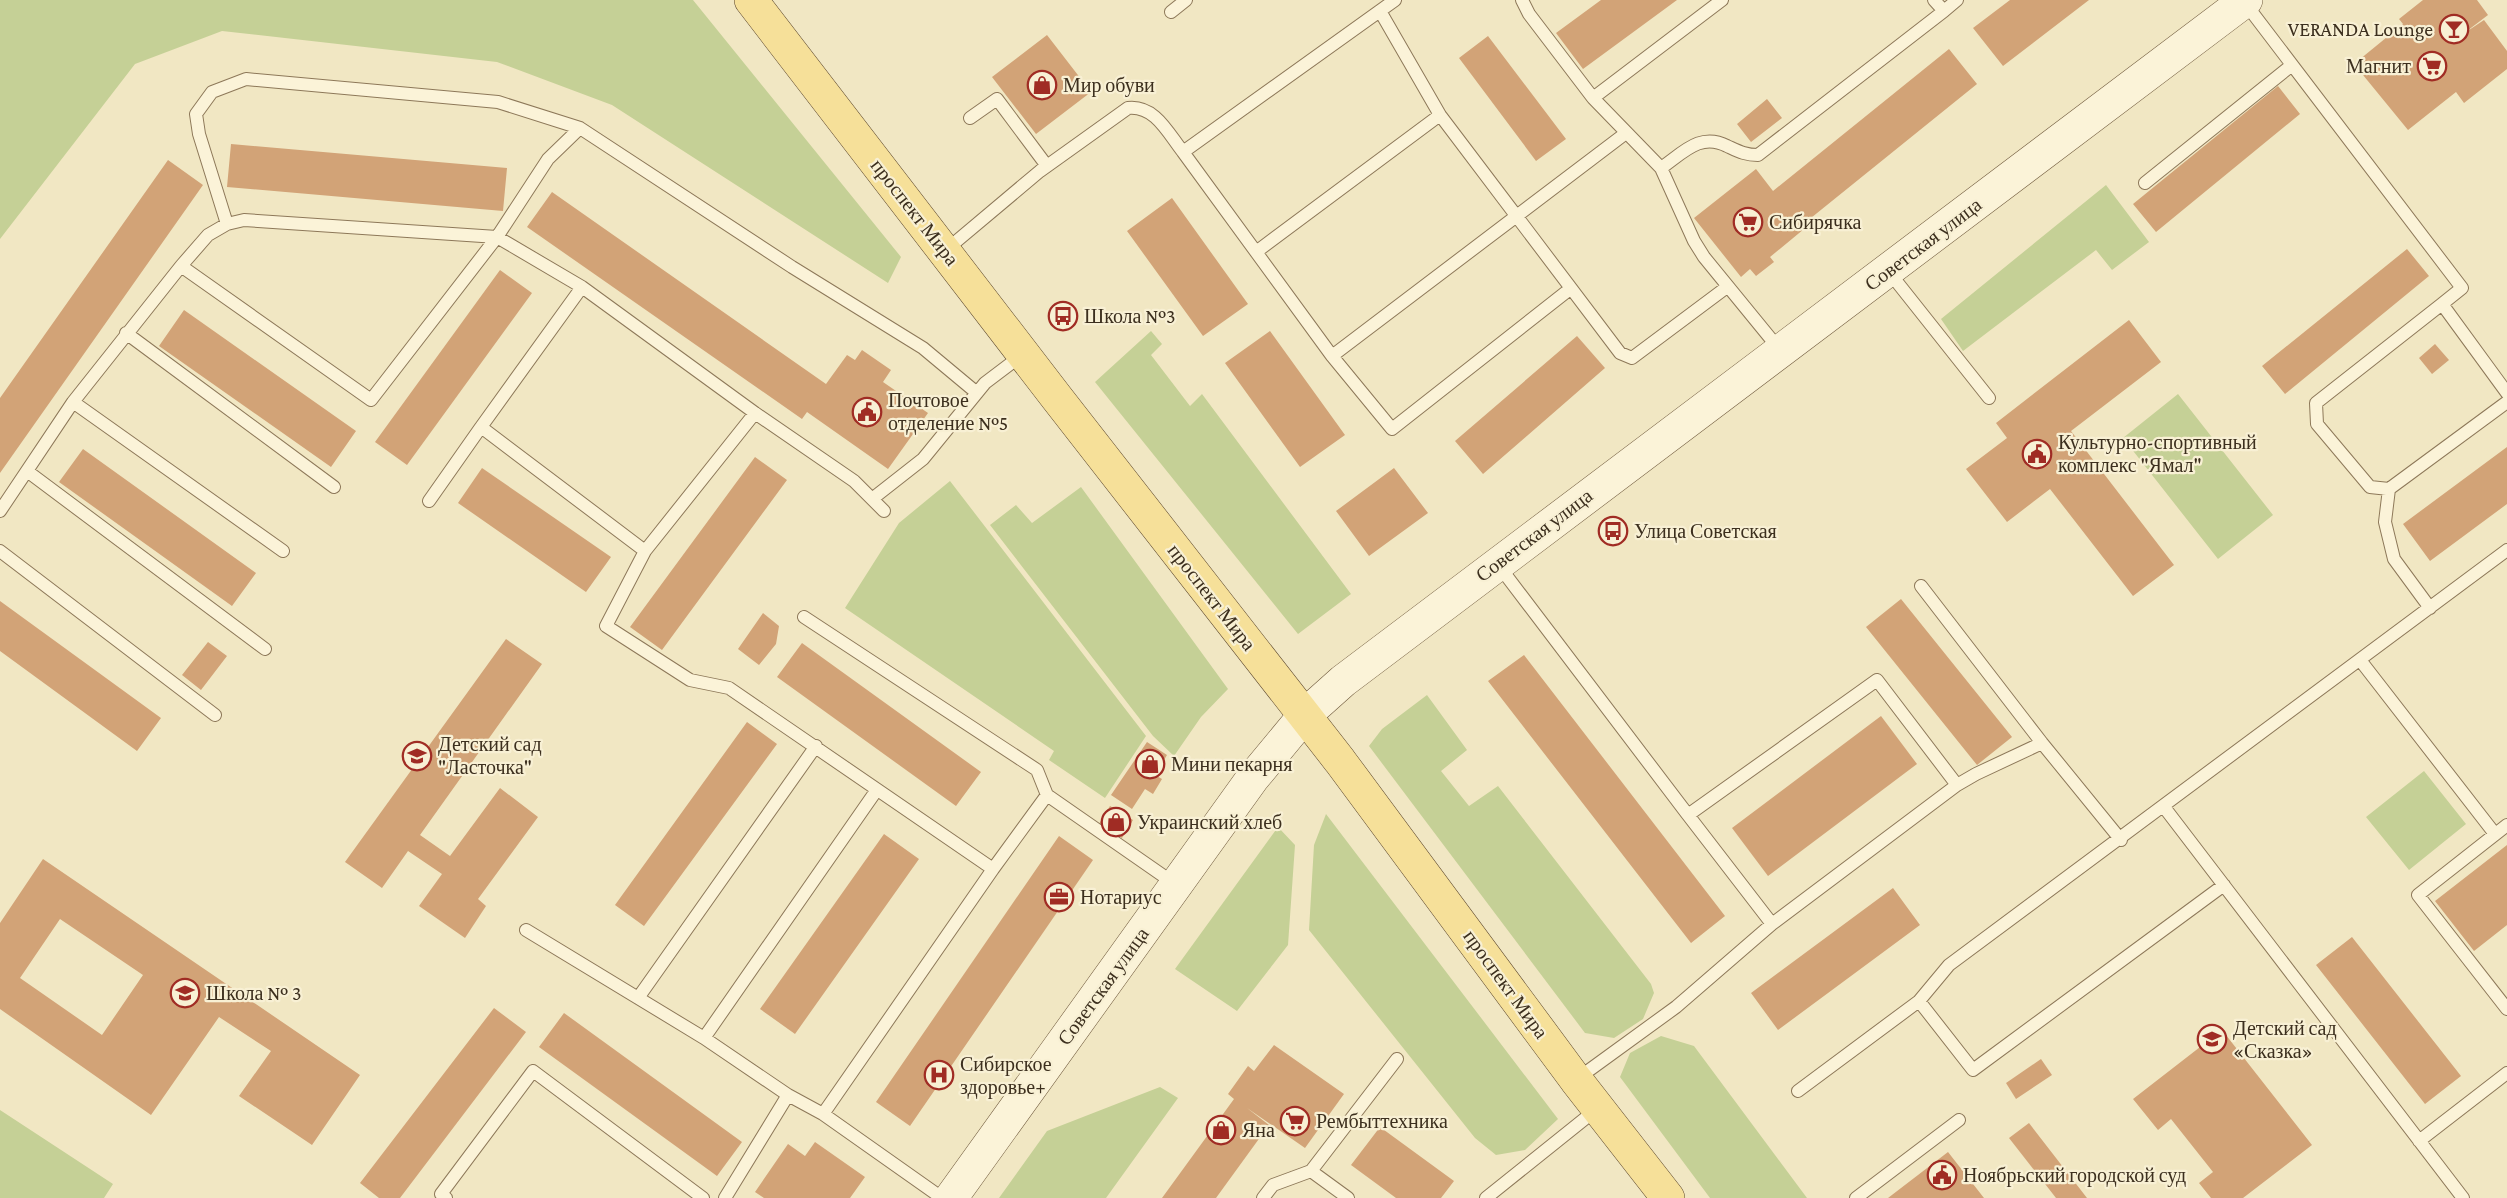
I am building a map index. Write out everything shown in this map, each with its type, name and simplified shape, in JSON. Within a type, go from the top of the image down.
[{"type":"main road","name":"проспект Мира","points":[[751,0],[1023,354],[1305,715],[1576,1080],[1668,1198]]},
{"type":"main road","name":"Советская улица","points":[[951,1198],[1252,779],[1305,715],[1343,681],[1497,563],[2245,1]]},
{"type":"lane","points":[[1171,12],[1186,0]]},
{"type":"lane","points":[[1183,152],[1395,0]]},
{"type":"lane","points":[[1522,0],[1529,14],[1593,98],[1661,168],[1694,241],[1727,287],[1781,351]]},
{"type":"lane","points":[[1593,98],[1722,0]]},
{"type":"lane","points":[[1935,0],[1944,11]]},
{"type":"lane","points":[[1661,168],[1701,141],[1716,140],[1746,155],[1758,155],[1957,0]]},
{"type":"lane","points":[[2245,1],[2462,288],[2316,403],[2317,424],[2370,487],[2389,489],[2507,402]]},
{"type":"lane","points":[[1380,11],[1440,116],[1569,289],[1620,353],[1632,358],[1727,287]]},
{"type":"lane","points":[[2145,183],[2292,65]]},
{"type":"lane","points":[[226,224],[199,134],[196,114],[212,92],[246,79],[498,102],[580,128],[792,267],[924,348],[976,393]]},
{"type":"lane","points":[[970,118],[997,99],[1047,166]]},
{"type":"lane","points":[[945,250],[1047,166],[1128,108],[1139,107],[1150,112],[1183,152],[1332,356],[1392,429],[1569,289]]},
{"type":"lane","points":[[1256,252],[1440,116]]},
{"type":"lane","points":[[181,266],[371,400],[497,237],[548,159],[580,128]]},
{"type":"lane","points":[[1332,356],[1626,133]]},
{"type":"lane","points":[[0,511],[73,402],[181,266],[208,235],[226,224],[244,220],[497,237],[582,286],[755,413],[854,481],[884,511]]},
{"type":"lane","points":[[1888,271],[1989,398]]},
{"type":"lane","points":[[429,501],[582,286]]},
{"type":"lane","points":[[2442,304],[2507,393]]},
{"type":"lane","points":[[126,333],[334,487]]},
{"type":"lane","points":[[872,499],[923,459],[985,383],[1023,354]]},
{"type":"lane","points":[[73,402],[283,550]]},
{"type":"lane","points":[[755,413],[645,551],[606,626],[690,680],[729,688],[993,870]]},
{"type":"lane","points":[[481,427],[645,551]]},
{"type":"lane","points":[[27,471],[265,649]]},
{"type":"lane","points":[[2389,489],[2385,522],[2394,560],[2430,608]]},
{"type":"lane","points":[[1798,1091],[1919,1001],[1949,965],[2121,840],[2507,550]]},
{"type":"lane","points":[[0,551],[215,715]]},
{"type":"lane","points":[[1497,563],[1772,924]]},
{"type":"lane","points":[[1921,586],[2042,743],[2121,840]]},
{"type":"lane","points":[[804,617],[1037,770],[1047,795],[1176,884]]},
{"type":"lane","points":[[2360,660],[2496,834]]},
{"type":"lane","points":[[1688,815],[1877,680],[1957,785]]},
{"type":"lane","points":[[1576,1080],[1676,1007],[1772,924],[1957,785],[2042,743]]},
{"type":"lane","points":[[638,998],[816,746]]},
{"type":"lane","points":[[704,1038],[876,791]]},
{"type":"lane","points":[[823,1114],[1047,795]]},
{"type":"lane","points":[[2164,807],[2463,1198]]},
{"type":"lane","points":[[2507,825],[2418,895],[2507,1009]]},
{"type":"lane","points":[[1919,1001],[1973,1070],[2224,885]]},
{"type":"lane","points":[[526,930],[704,1038],[788,1095],[823,1114],[942,1198]]},
{"type":"lane","points":[[1263,1198],[1272,1185],[1311,1171],[1397,1059]]},
{"type":"lane","points":[[446,1198],[441,1194],[533,1071],[703,1198]]},
{"type":"lane","points":[[2419,1141],[2507,1073]]},
{"type":"lane","points":[[725,1198],[788,1095]]},
{"type":"lane","points":[[1486,1198],[1598,1108]]},
{"type":"lane","points":[[1856,1198],[1959,1120]]},
{"type":"lane","points":[[1311,1171],[1348,1198]]},
{"type":"green space","points":[[0,0],[693,0],[901,257],[888,283],[612,105],[497,62],[222,31],[135,64],[0,239]]},
{"type":"green space","points":[[2106,185],[2149,242],[2112,270],[2096,250],[1963,351],[1941,319]]},
{"type":"green space","points":[[1151,331],[1162,344],[1151,355],[1190,406],[1202,394],[1351,594],[1298,634],[1095,382]]},
{"type":"green space","points":[[2178,394],[2273,515],[2218,559],[2123,438]]},
{"type":"green space","points":[[950,481],[1146,736],[1105,798],[1049,760],[1054,751],[845,608],[899,523]]},
{"type":"green space","points":[[1081,487],[1228,689],[1201,717],[1174,756],[1153,736],[990,525],[1016,505],[1032,523]]},
{"type":"green space","points":[[1427,695],[1467,750],[1441,771],[1469,806],[1498,786],[1651,984],[1654,993],[1643,1019],[1614,1038],[1585,1033],[1369,746],[1382,729]]},
{"type":"green space","points":[[2424,771],[2466,824],[2409,870],[2366,817]]},
{"type":"green space","points":[[1326,814],[1558,1119],[1525,1150],[1496,1155],[1475,1138],[1309,930],[1314,845]]},
{"type":"green space","points":[[1278,827],[1295,845],[1288,945],[1237,1011],[1175,969]]},
{"type":"green space","points":[[1661,1036],[1694,1046],[1807,1198],[1710,1198],[1620,1077],[1630,1053]]},
{"type":"green space","points":[[1160,1087],[1178,1098],[1106,1198],[999,1198],[1047,1131]]},
{"type":"green space","points":[[0,1110],[113,1184],[104,1198],[0,1198]]},
{"type":"building","points":[[1601,0],[1677,0],[1583,69],[1556,33]]},
{"type":"building","points":[[2010,0],[2089,0],[2003,66],[1973,28]]},
{"type":"building","name":"Магнит","points":[[2423,0],[2477,0],[2488,15],[2463,34],[2484,20],[2507,51],[2507,69],[2464,103],[2456,92],[2408,130],[2354,64],[2403,24],[2399,19]]},
{"type":"building","name":"Мир обуви","points":[[1047,35],[1091,92],[1036,134],[992,77]]},
{"type":"building","points":[[1488,36],[1566,139],[1536,161],[1459,58]]},
{"type":"building","points":[[1949,49],[1977,84],[1801,226],[1804,229],[1770,257],[1774,262],[1756,276],[1750,269],[1741,277],[1694,218],[1756,169],[1773,191]]},
{"type":"building","points":[[2278,86],[2300,114],[2156,232],[2133,204]]},
{"type":"building","points":[[1767,99],[1782,118],[1751,142],[1737,124]]},
{"type":"building","points":[[231,144],[507,168],[503,211],[227,187]]},
{"type":"building","points":[[168,160],[203,185],[0,473],[0,398]]},
{"type":"building","points":[[552,192],[826,384],[847,355],[855,360],[862,350],[891,370],[883,382],[928,413],[888,469],[807,412],[802,419],[527,227]]},
{"type":"building","points":[[1172,198],[1248,304],[1203,336],[1127,231]]},
{"type":"building","points":[[2407,249],[2429,276],[2285,394],[2262,366]]},
{"type":"building","points":[[500,270],[532,293],[407,465],[375,442]]},
{"type":"building","points":[[184,310],[356,431],[331,467],[159,346]]},
{"type":"building","name":"Культурно-спортивный комплекс \"Ямал\"","points":[[2129,320],[2161,362],[2071,431],[2174,565],[2133,596],[2050,489],[2007,522],[1966,469],[2007,438],[1996,423]]},
{"type":"building","points":[[1270,331],[1345,435],[1300,467],[1225,363]]},
{"type":"building","points":[[1577,336],[1605,368],[1483,474],[1455,441]]},
{"type":"building","points":[[2435,344],[2449,360],[2432,374],[2419,358]]},
{"type":"building","points":[[2507,447],[2507,504],[2430,561],[2403,524]]},
{"type":"building","points":[[83,449],[256,573],[232,606],[59,482]]},
{"type":"building","points":[[755,457],[787,480],[662,650],[630,627]]},
{"type":"building","points":[[482,468],[611,557],[586,592],[458,503]]},
{"type":"building","points":[[1394,468],[1428,513],[1369,556],[1336,511]]},
{"type":"building","points":[[1901,599],[2012,737],[1977,765],[1866,627]]},
{"type":"building","points":[[0,601],[161,718],[137,751],[0,651]]},
{"type":"building","points":[[763,613],[779,626],[776,644],[759,665],[738,649]]},
{"type":"building","points":[[506,639],[542,664],[420,835],[450,856],[500,788],[538,817],[478,899],[486,906],[465,938],[419,906],[442,874],[408,851],[382,888],[345,862]]},
{"type":"building","points":[[208,642],[227,656],[201,690],[182,675]]},
{"type":"building","points":[[802,643],[981,772],[956,806],[777,677]]},
{"type":"building","points":[[1524,655],[1725,916],[1691,943],[1488,681]]},
{"type":"building","points":[[1881,716],[1917,764],[1768,876],[1732,828]]},
{"type":"building","points":[[747,722],[777,744],[644,926],[615,905]]},
{"type":"building","points":[[1147,742],[1167,755],[1155,775],[1162,779],[1153,794],[1145,789],[1132,809],[1111,795]]},
{"type":"building","name":"Украинский хлеб","points":[[1110,806],[1133,820],[1122,838],[1099,824]]},
{"type":"building","points":[[884,834],[919,859],[795,1034],[760,1009]]},
{"type":"building","points":[[1059,836],[1093,860],[910,1126],[876,1102]]},
{"type":"building","points":[[2507,845],[2507,925],[2474,951],[2435,901]]},
{"type":"building","name":"Школа № 3","points":[[43,859],[360,1075],[312,1145],[239,1096],[271,1051],[219,1017],[151,1115],[0,1009],[0,923]],"holes":[[[60,919],[143,975],[102,1035],[20,978]]]},
{"type":"building","points":[[1893,888],[1920,925],[1778,1030],[1751,993]]},
{"type":"building","points":[[2352,937],[2461,1076],[2425,1104],[2316,965]]},
{"type":"building","points":[[494,1008],[526,1032],[400,1198],[379,1198],[360,1183]]},
{"type":"building","points":[[564,1013],[742,1142],[717,1176],[539,1047]]},
{"type":"building","points":[[2222,1030],[2312,1145],[2243,1198],[2211,1198],[2199,1183],[2213,1172],[2171,1119],[2158,1130],[2133,1099]]},
{"type":"building","points":[[1274,1045],[1344,1094],[1305,1148],[1247,1108],[1269,1125],[1216,1198],[1162,1198],[1234,1099],[1228,1094],[1248,1066],[1254,1071]]},
{"type":"building","points":[[2041,1059],[2052,1075],[2016,1099],[2006,1083]]},
{"type":"building","points":[[2029,1123],[2087,1198],[2056,1198],[2009,1138]]},
{"type":"building","points":[[1380,1127],[1454,1181],[1441,1198],[1396,1198],[1351,1165]]},
{"type":"building","points":[[815,1142],[865,1177],[850,1198],[764,1198],[755,1192],[788,1144],[805,1156]]},
{"type":"building","name":"Ноябрьский городской суд","points":[[1948,1152],[1984,1198],[1888,1198]]},
{"type":"place","name":"VERANDA Lounge","points":[[2454,29]]},
{"type":"place","name":"Магнит","points":[[2432,66]]},
{"type":"place","name":"Мир обуви","points":[[1042,85]]},
{"type":"place","name":"Сибирячка","points":[[1748,222]]},
{"type":"place","name":"Школа №3","points":[[1063,316]]},
{"type":"place","name":"Почтовое отделение №5","points":[[867,412]]},
{"type":"place","name":"Культурно-спортивный комплекс \"Ямал\"","points":[[2037,454]]},
{"type":"place","name":"Улица Советская","points":[[1613,531]]},
{"type":"place","name":"Детский сад \"Ласточка\"","points":[[417,756]]},
{"type":"place","name":"Мини пекарня","points":[[1150,764]]},
{"type":"place","name":"Украинский хлеб","points":[[1116,822]]},
{"type":"place","name":"Нотариус","points":[[1059,897]]},
{"type":"place","name":"Школа № 3","points":[[185,993]]},
{"type":"place","name":"Детский сад «Сказка»","points":[[2212,1039]]},
{"type":"place","name":"Сибирское здоровье+","points":[[939,1075]]},
{"type":"place","name":"Рембыттехника","points":[[1295,1121]]},
{"type":"place","name":"Яна","points":[[1221,1130]]},
{"type":"place","name":"Ноябрьский городской суд","points":[[1942,1175]]}]
